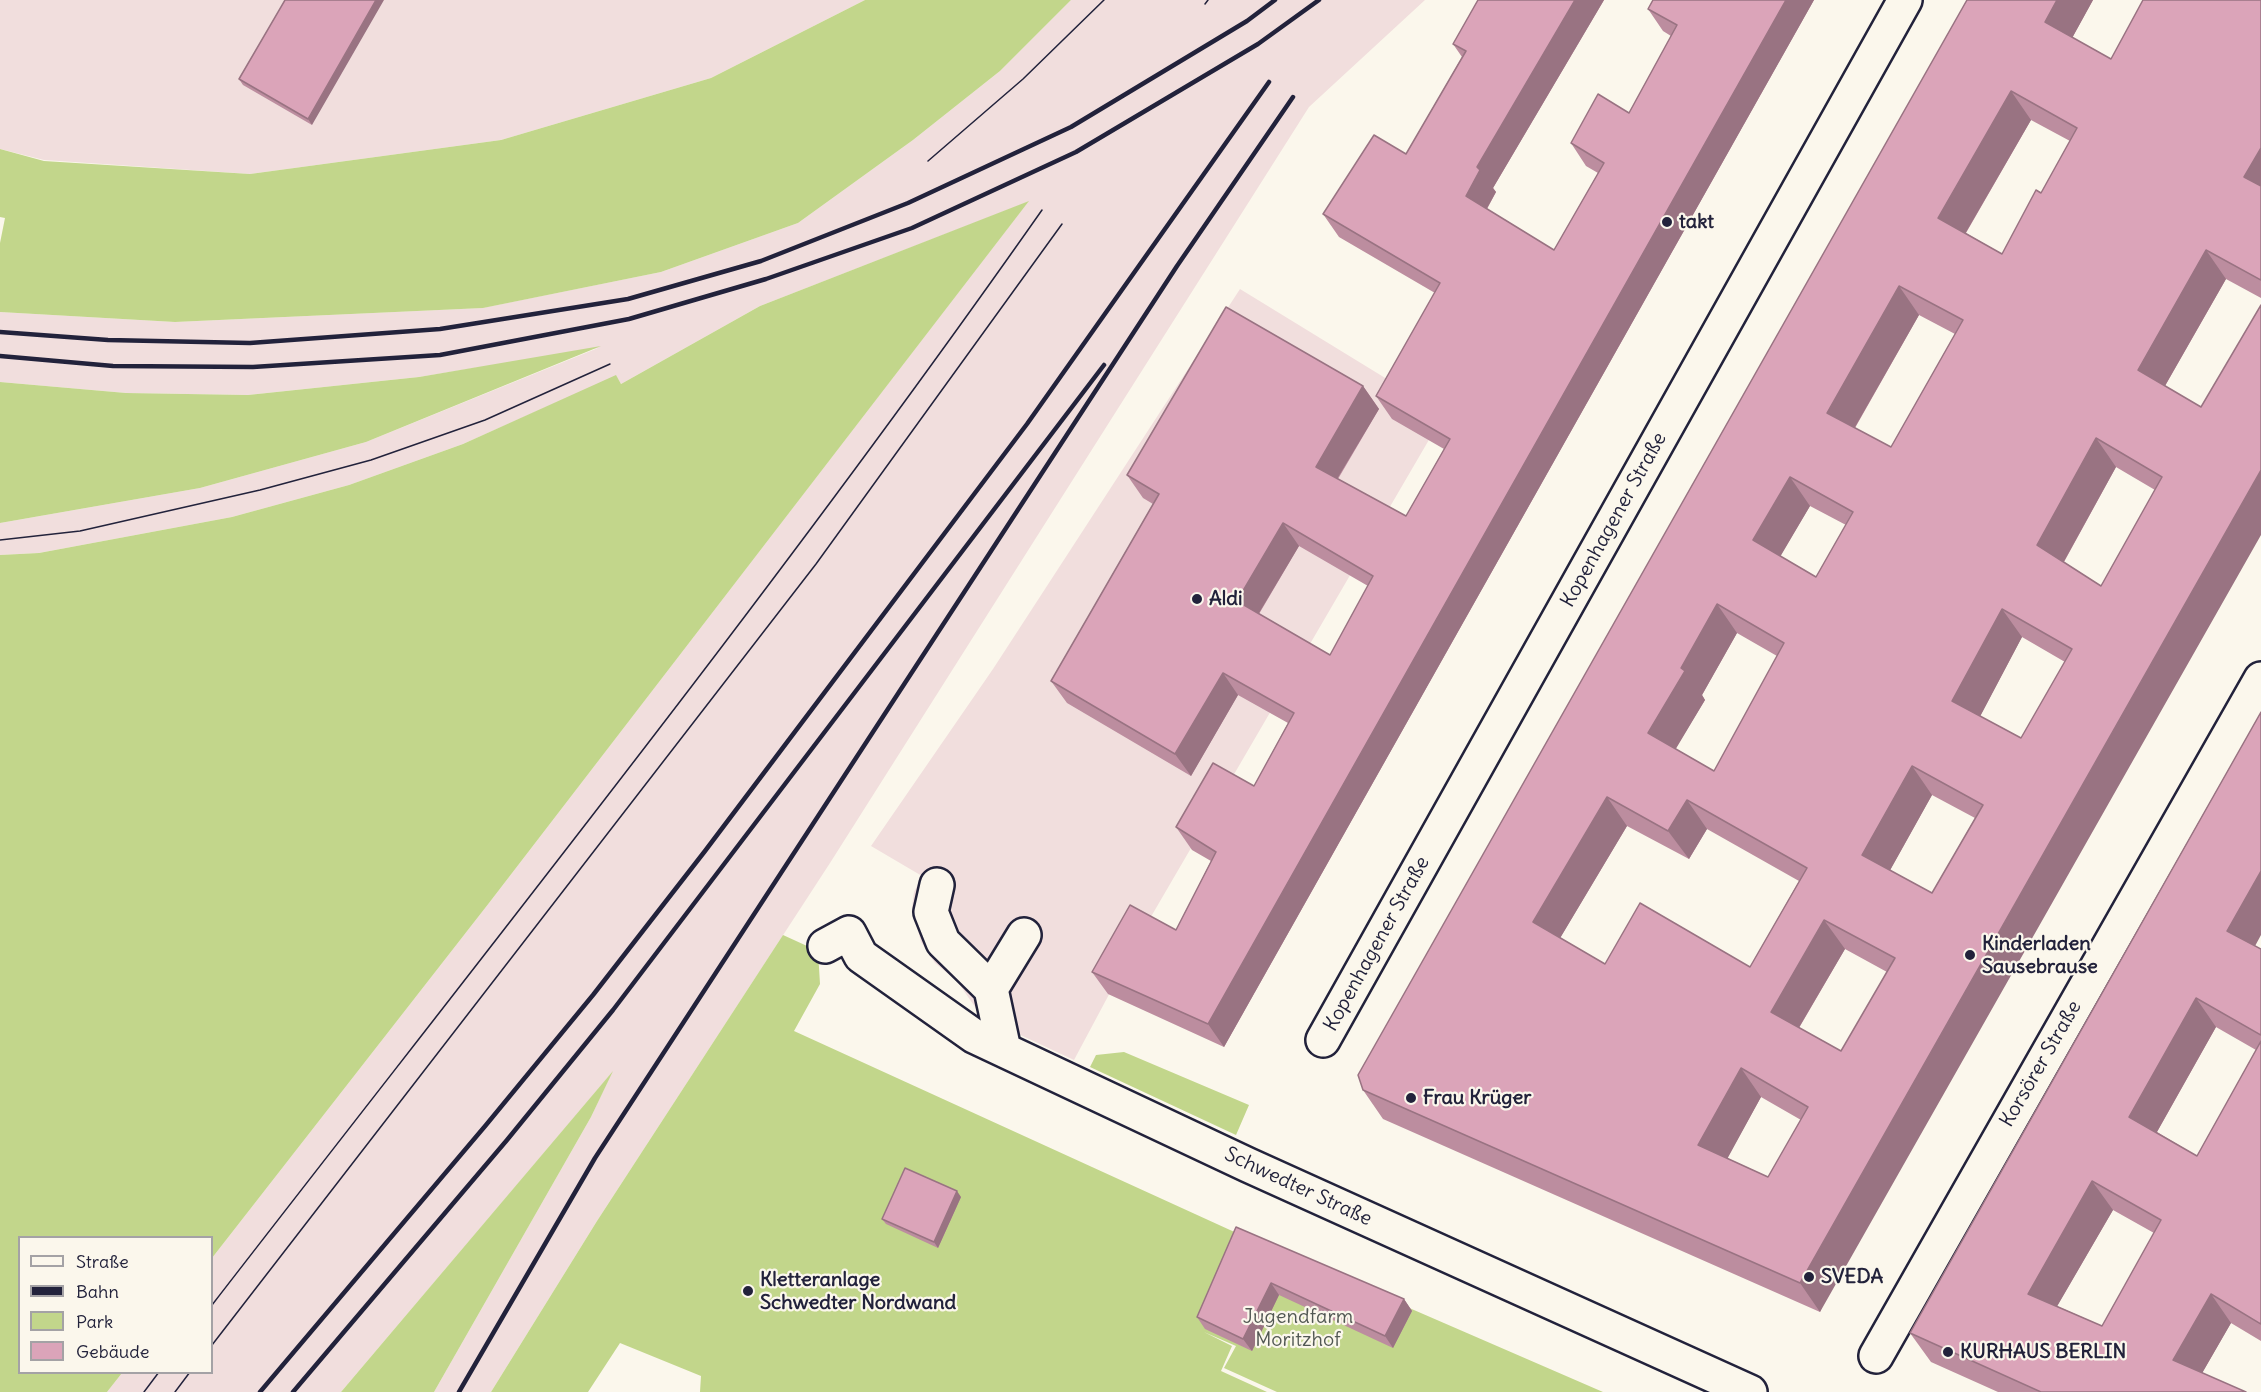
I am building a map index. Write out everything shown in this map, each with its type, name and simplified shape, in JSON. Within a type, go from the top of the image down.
[{"type":"street","name":"Kopenhagener Straße","points":[[1323,1040],[1905,0]]},
{"type":"street","name":"Korsörer Straße","points":[[1876,1356],[2261,679]]},
{"type":"street","points":[[937,885],[931,912],[943,942],[991,989],[1004,1050]]},
{"type":"street","name":"Schwedter Straße","points":[[826,933],[825,946],[849,933],[861,956],[975,1036],[1258,1169],[1750,1392]]},
{"type":"street","points":[[991,989],[1024,935]]},
{"type":"shaded area","points":[[0,0],[865,0],[711,78],[501,140],[250,174],[44,160],[0,149]]},
{"type":"shaded area","points":[[1071,0],[1425,0],[1309,107],[830,863],[597,1221],[491,1392],[434,1392],[591,1117],[611,1074],[341,1392],[107,1392],[121,1374],[213,1374],[213,1257],[489,903],[1028,202],[760,306],[621,384],[616,376],[463,444],[349,485],[232,517],[39,553],[0,555],[0,523],[200,488],[366,442],[598,348],[419,377],[248,395],[126,393],[0,382],[0,312],[175,322],[482,308],[661,272],[798,223],[913,140],[1000,71]]},
{"type":"shaded area","points":[[1240,289],[1444,414],[1145,927],[1074,1060],[982,1017],[957,981],[935,963],[921,942],[912,908],[914,892],[922,876],[871,846],[993,669]]},
{"type":"green space","points":[[865,0],[1071,0],[1000,71],[913,140],[798,223],[661,272],[483,308],[175,322],[0,312],[0,243],[5,218],[0,217],[0,149],[44,161],[250,174],[501,140],[711,78]]},
{"type":"green space","points":[[1029,201],[489,903],[213,1257],[213,1236],[18,1236],[18,1374],[121,1374],[107,1392],[0,1392],[0,555],[39,553],[232,517],[349,485],[463,444],[616,375],[621,384],[760,306]]},
{"type":"green space","points":[[601,346],[366,442],[200,488],[0,523],[0,382],[126,393],[248,395],[419,377]]},
{"type":"green space","name":"Jugendfarm Moritzhof","points":[[783,935],[818,951],[820,984],[794,1031],[1241,1235],[1603,1392],[1277,1392],[1224,1368],[1236,1346],[1204,1332],[1232,1346],[1221,1371],[1267,1392],[700,1392],[701,1376],[620,1343],[588,1392],[491,1392],[597,1221]]},
{"type":"green space","points":[[1124,1052],[1249,1105],[1236,1135],[1090,1067],[1096,1055]]},
{"type":"green space","points":[[613,1071],[591,1117],[434,1392],[341,1392]]},
{"type":"building","points":[[285,0],[376,0],[308,119],[239,79]]},
{"type":"building","points":[[1478,0],[1575,0],[1477,167],[1480,170],[1466,196],[1554,250],[1604,163],[1571,143],[1598,94],[1629,113],[1677,25],[1648,9],[1653,0],[1786,0],[1208,1024],[1092,972],[1130,905],[1176,930],[1216,852],[1176,827],[1213,763],[1254,786],[1294,713],[1223,673],[1175,754],[1051,681],[1159,494],[1127,475],[1226,307],[1363,386],[1316,467],[1406,516],[1450,439],[1376,396],[1440,283],[1323,214],[1374,135],[1406,154],[1466,51],[1453,44]],"holes":[[[1283,523],[1373,576],[1330,655],[1237,601]]]},
{"type":"building","points":[[1967,0],[2057,0],[2045,22],[2111,59],[2143,0],[2261,0],[2261,148],[2244,177],[2261,186],[2261,280],[2206,250],[2138,370],[2201,407],[2261,305],[2261,470],[1800,1283],[1363,1090],[1358,1075]],"holes":[[[2011,91],[2077,128],[2041,193],[2036,190],[2002,254],[1938,218]],[[1899,286],[1963,320],[1891,447],[1827,413]],[[2096,438],[2162,477],[2101,586],[2037,545]],[[1790,477],[1853,512],[1816,577],[1753,540]],[[1717,604],[1784,643],[1714,771],[1648,733],[1685,671],[1681,668]],[[2002,609],[2072,649],[2021,738],[1952,701]],[[1912,766],[1983,805],[1932,893],[1862,855]],[[1607,797],[1668,831],[1687,800],[1807,868],[1750,967],[1640,903],[1605,964],[1533,922]],[[1824,920],[1895,958],[1841,1051],[1771,1012]],[[1741,1068],[1808,1107],[1768,1177],[1698,1145]]]},
{"type":"building","points":[[2261,712],[2261,871],[2227,931],[2261,949],[2261,1035],[2196,998],[2129,1117],[2197,1156],[2261,1041],[2261,1324],[2211,1294],[2173,1360],[2246,1392],[2041,1392],[1910,1333]],"holes":[[[2092,1181],[2161,1220],[2102,1326],[2028,1294]]]},
{"type":"building","points":[[905,1168],[957,1191],[934,1242],[882,1219]]},
{"type":"building","points":[[1236,1227],[1404,1299],[1385,1336],[1271,1283],[1243,1339],[1197,1317]]},
{"type":"tram line","points":[[928,161],[1023,79],[1104,0]]},
{"type":"tram line","points":[[1205,4],[1208,0]]},
{"type":"tram line","points":[[213,1304],[738,626],[942,350],[1042,210]]},
{"type":"tram line","points":[[213,1344],[816,564],[1062,224]]},
{"type":"tram line","points":[[0,540],[80,531],[260,490],[371,460],[485,420],[610,364]]},
{"type":"tram line","points":[[144,1392],[158,1374]]},
{"type":"tram line","points":[[175,1392],[188,1374]]},
{"type":"railway","points":[[0,332],[108,340],[250,343],[440,329],[628,299],[761,261],[908,203],[1071,127],[1247,21],[1275,0]]},
{"type":"railway","points":[[0,356],[113,366],[253,367],[440,355],[629,319],[766,279],[912,228],[1076,152],[1258,44],[1319,0]]},
{"type":"railway","points":[[260,1392],[593,995],[705,851],[1027,424],[1269,82]]},
{"type":"railway","points":[[459,1392],[595,1158],[1177,266],[1293,97]]},
{"type":"railway","points":[[293,1392],[507,1140],[613,1010],[1104,365]]},
{"type":"place","name":"takt","points":[[1667,222]]},
{"type":"place","name":"Aldi","points":[[1197,599]]},
{"type":"place","name":"Kinderladen Sausebrause","points":[[1970,955]]},
{"type":"place","name":"Frau Krüger","points":[[1411,1098]]},
{"type":"place","name":"SVEDA","points":[[1809,1277]]},
{"type":"place","name":"Kletteranlage Schwedter Nordwand","points":[[748,1291]]},
{"type":"place","name":"KURHAUS BERLIN","points":[[1948,1352]]}]
